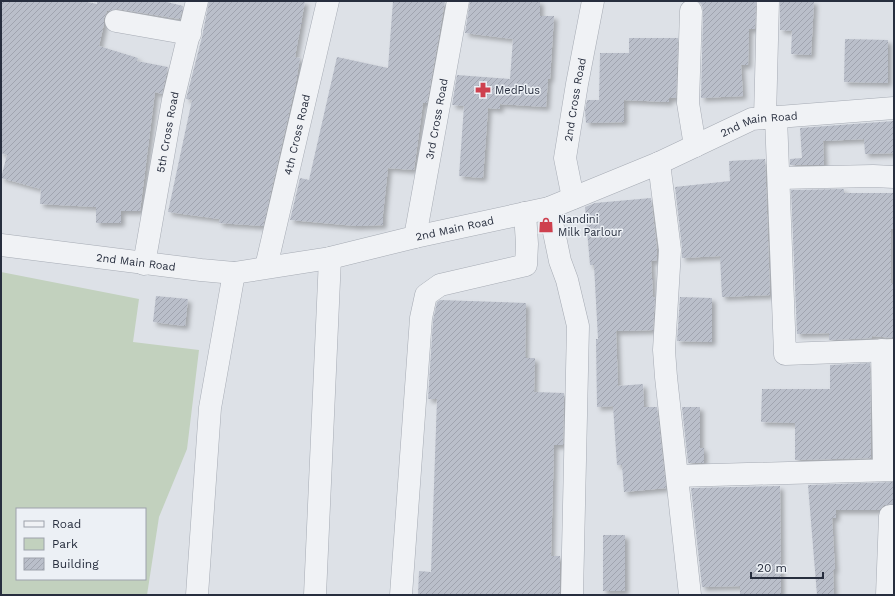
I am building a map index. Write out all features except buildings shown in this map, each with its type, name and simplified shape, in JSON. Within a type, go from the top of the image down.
[{"type":"street","name":"5th Cross Road","points":[[144,264],[173,100],[197,1]]},
{"type":"street","name":"4th Cross Road","points":[[266,267],[328,1]]},
{"type":"street","name":"3rd Cross Road","points":[[415,237],[458,1]]},
{"type":"street","name":"2nd Cross Road","points":[[573,198],[565,158],[593,1]]},
{"type":"street","points":[[678,476],[889,470],[888,350],[785,354],[779,178],[771,118],[768,1]]},
{"type":"street","points":[[691,11],[688,104],[695,146]]},
{"type":"street","points":[[116,21],[190,34]]},
{"type":"street","name":"2nd Main Road","points":[[1,246],[144,264],[234,273],[330,258],[415,237],[549,208],[659,163],[752,119],[894,108]]},
{"type":"street","points":[[659,163],[670,250],[664,350],[690,595]]},
{"type":"street","points":[[779,178],[894,177]]},
{"type":"street","points":[[549,208],[560,261],[567,280],[578,326],[572,595]]},
{"type":"street","points":[[402,595],[420,318],[426,295],[440,285],[526,265],[527,244],[525,213]]},
{"type":"street","points":[[315,595],[330,258]]},
{"type":"street","points":[[197,595],[210,408],[234,273]]},
{"type":"street","points":[[887,595],[890,516],[894,516]]},
{"type":"green space","points":[[1,272],[139,299],[133,342],[199,350],[187,449],[159,517],[147,595],[1,595]]},
{"type":"place","name":"MedPlus","points":[[483,90]]},
{"type":"place","name":"Nandini Milk Parlour","points":[[546,225]]}]
